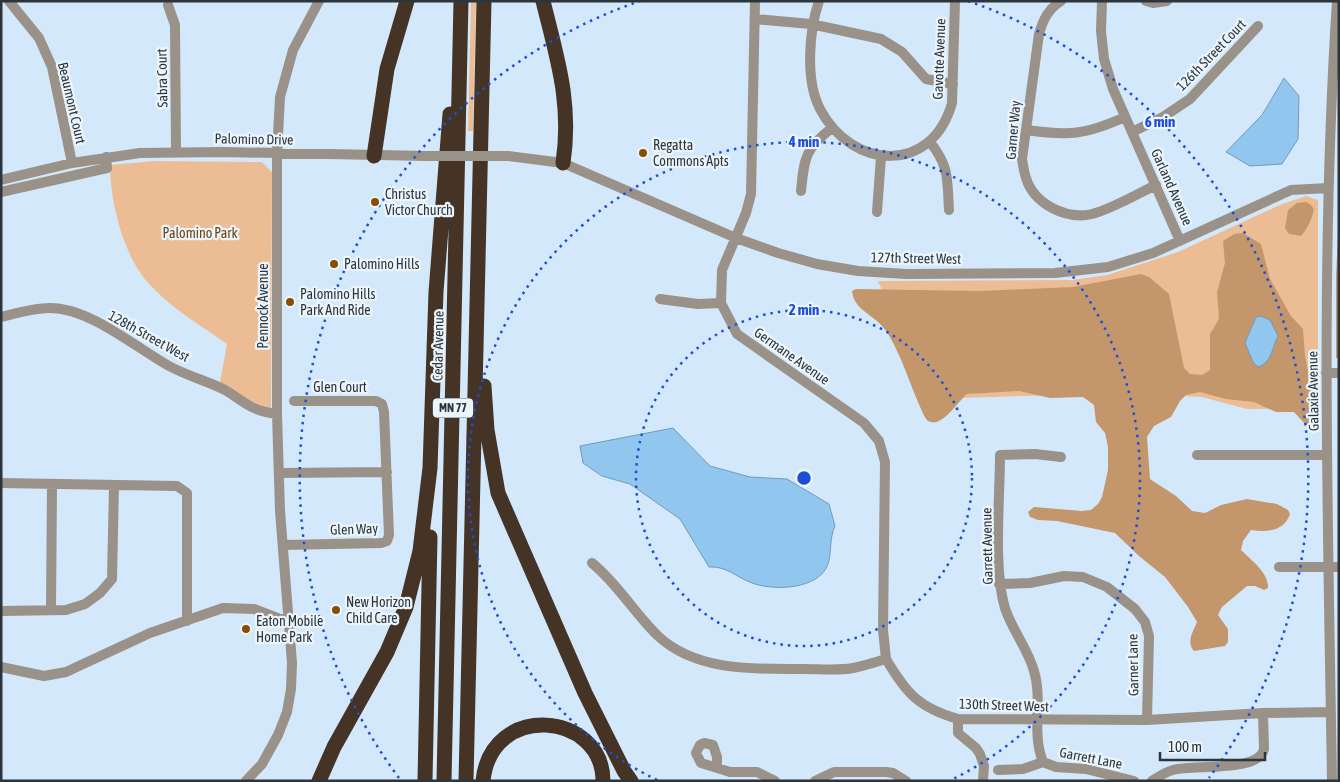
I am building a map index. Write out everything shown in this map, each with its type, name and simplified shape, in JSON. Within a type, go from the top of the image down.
[{"type":"highway","points":[[374,156],[387,69],[407,1]]},
{"type":"highway","name":"Cedar Avenue","points":[[444,781],[461,1]]},
{"type":"highway","name":"MN 77","points":[[466,781],[484,1]]},
{"type":"highway","points":[[543,1],[565,87],[566,143],[563,163]]},
{"type":"highway","points":[[319,781],[334,747],[387,652],[406,607],[420,551],[430,468],[440,221],[450,106],[461,36]]},
{"type":"highway","points":[[478,281],[487,430],[498,493],[585,692],[631,781]]},
{"type":"highway","points":[[425,781],[432,487],[430,468]]},
{"type":"highway","points":[[483,781],[489,755],[498,741],[514,731],[528,726],[548,724],[564,728],[581,737],[603,767],[603,781]]},
{"type":"highway","points":[[605,732],[612,781]]},
{"type":"street","name":"Beaumont Court","points":[[9,1],[39,38],[52,67],[72,163]]},
{"type":"street","name":"Pennock Avenue","points":[[246,781],[262,764],[274,745],[287,712],[292,678],[277,414],[277,154],[280,97],[293,50],[319,1]]},
{"type":"street","name":"Germane Avenue","points":[[755,1],[751,194],[736,238],[722,270],[721,303],[737,334],[864,423],[879,441],[885,462],[883,630],[886,659]]},
{"type":"street","points":[[819,1],[811,24],[812,82],[819,108],[832,128],[855,148],[881,157],[906,155],[930,142],[941,156],[946,168],[949,210]]},
{"type":"street","name":"Gavotte Avenue","points":[[930,142],[941,131],[952,103],[955,1]]},
{"type":"street","name":"Garner Way","points":[[1061,1],[1044,18],[1039,34],[1022,159],[1026,180],[1038,198],[1056,211],[1074,215],[1093,214],[1156,185]]},
{"type":"street","name":"Garland Avenue","points":[[1102,1],[1101,31],[1104,59],[1113,89],[1180,241]]},
{"type":"street","points":[[1146,1],[1153,3],[1167,1]]},
{"type":"street","name":"Galaxie Avenue","points":[[1332,781],[1333,567],[1327,455],[1326,374],[1328,188],[1337,1]]},
{"type":"street","name":"Sabra Court","points":[[168,5],[175,25],[176,152]]},
{"type":"street","points":[[755,19],[811,24],[881,39],[902,52],[926,78],[953,84]]},
{"type":"street","name":"126th Street Court","points":[[1132,132],[1163,117],[1190,99],[1258,26]]},
{"type":"street","points":[[1026,130],[1078,134],[1099,129],[1125,117]]},
{"type":"street","points":[[801,191],[804,161],[816,140],[832,128]]},
{"type":"street","name":"Palomino Drive","points":[[1,180],[72,163],[140,153],[508,156]]},
{"type":"street","name":"127th Street West","points":[[508,156],[563,163],[736,238],[817,264],[906,274],[1085,270],[1134,260],[1291,190],[1328,188]]},
{"type":"street","points":[[1,192],[107,168],[106,157]]},
{"type":"street","points":[[877,212],[881,157]]},
{"type":"street","points":[[660,299],[698,304],[721,303]]},
{"type":"street","name":"128th Street West","points":[[1,317],[51,308],[69,310],[86,317],[171,367],[225,390],[250,408],[277,414]]},
{"type":"street","points":[[1326,374],[1339,373]]},
{"type":"street","name":"Glen Court","points":[[294,401],[376,401],[383,406]]},
{"type":"street","name":"Glen Way","points":[[283,545],[349,544],[387,541],[389,534],[383,406]]},
{"type":"street","name":"Garrett Avenue","points":[[1043,762],[1037,741],[1037,686],[1034,670],[1006,610],[999,584],[1000,455],[1035,454],[1061,457]]},
{"type":"street","points":[[1197,455],[1327,455]]},
{"type":"street","points":[[279,473],[387,472]]},
{"type":"street","points":[[1,483],[178,486],[187,493],[187,620]]},
{"type":"street","points":[[51,610],[52,484]]},
{"type":"street","points":[[1,611],[66,610],[85,604],[100,593],[112,579],[114,485]]},
{"type":"street","points":[[592,563],[608,576],[633,610],[660,638],[684,652],[711,663],[741,669],[852,668],[886,659]]},
{"type":"street","points":[[1279,567],[1333,567]]},
{"type":"street","name":"Garner Lane","points":[[999,584],[1030,583],[1064,576],[1083,577],[1107,587],[1135,609],[1145,622],[1149,636],[1147,720]]},
{"type":"street","points":[[1,667],[44,676],[66,672],[150,633],[223,608],[254,609],[280,619],[289,619]]},
{"type":"street","name":"130th Street West","points":[[886,659],[904,688],[922,704],[939,714],[958,719],[1036,721],[1147,720],[1263,713],[1331,712]]},
{"type":"street","points":[[1152,781],[1172,770],[1238,765],[1257,759],[1263,754],[1264,749],[1263,713]]},
{"type":"street","points":[[958,719],[958,733],[976,748],[980,754],[984,766],[983,781]]},
{"type":"street","points":[[998,770],[1023,770],[1043,762]]},
{"type":"street","name":"Garrett Lane","points":[[1043,762],[1056,767],[1086,769],[1134,781]]},
{"type":"street","points":[[717,768],[730,772],[757,772],[775,781]]},
{"type":"street","points":[[815,781],[834,772],[886,772],[893,773],[906,781]]},
{"type":"green space","points":[[471,1],[476,1],[473,131],[468,131]]},
{"type":"green space","name":"Palomino Park","points":[[155,161],[262,162],[272,172],[271,408],[253,404],[220,382],[227,344],[178,310],[159,294],[141,275],[133,261],[120,230],[113,196],[110,165]]},
{"type":"green space","points":[[1306,196],[1318,200],[1318,408],[1247,409],[1202,397],[1124,393],[958,398],[933,410],[878,281],[1072,280],[1107,275],[1178,252],[1282,204]]},
{"type":"shaded area","points":[[1306,202],[1314,209],[1308,227],[1301,236],[1289,234],[1285,228],[1288,210],[1297,203]]},
{"type":"shaded area","points":[[1339,213],[1339,358],[1336,358],[1336,276]]},
{"type":"shaded area","points":[[1243,233],[1261,244],[1270,279],[1291,316],[1303,329],[1305,356],[1311,386],[1311,425],[1307,426],[1294,412],[1276,412],[1254,402],[1226,399],[1200,392],[1186,395],[1180,401],[1171,417],[1154,426],[1147,437],[1150,479],[1176,496],[1192,511],[1205,513],[1221,505],[1247,499],[1277,504],[1288,510],[1290,514],[1279,528],[1268,531],[1251,530],[1243,541],[1241,550],[1263,572],[1268,582],[1268,588],[1264,590],[1255,586],[1247,586],[1222,607],[1218,615],[1228,629],[1228,642],[1225,646],[1194,651],[1190,641],[1197,622],[1188,607],[1165,577],[1115,533],[1030,517],[1028,512],[1034,507],[1091,510],[1102,497],[1108,470],[1108,447],[1105,433],[1096,422],[1094,405],[1083,397],[1050,398],[1019,391],[967,394],[944,418],[939,421],[928,421],[890,337],[877,321],[859,307],[852,291],[856,289],[979,291],[1073,287],[1141,274],[1149,277],[1169,294],[1184,368],[1190,374],[1202,375],[1210,370],[1210,334],[1219,319],[1217,292],[1225,263],[1223,241],[1234,234]]},
{"type":"water","points":[[1284,78],[1299,96],[1298,139],[1282,164],[1250,166],[1226,152],[1262,115]]},
{"type":"water","points":[[1260,316],[1270,320],[1278,336],[1269,358],[1263,365],[1258,367],[1253,362],[1245,343],[1256,317]]},
{"type":"water","points":[[673,428],[710,466],[750,477],[787,479],[829,504],[835,526],[828,564],[823,573],[806,584],[771,587],[746,581],[721,568],[709,567],[680,519],[630,484],[602,476],[583,463],[580,446]]},
{"type":"place","name":"Regatta Commons Apts","points":[[643,153]]},
{"type":"place","name":"Christus Victor Church","points":[[375,202]]},
{"type":"place","name":"Palomino Hills","points":[[334,264]]},
{"type":"place","name":"Palomino Hills Park And Ride","points":[[290,302]]},
{"type":"place","name":"New Horizon Child Care","points":[[336,610]]},
{"type":"place","name":"Eaton Mobile Home Park","points":[[246,629]]}]
